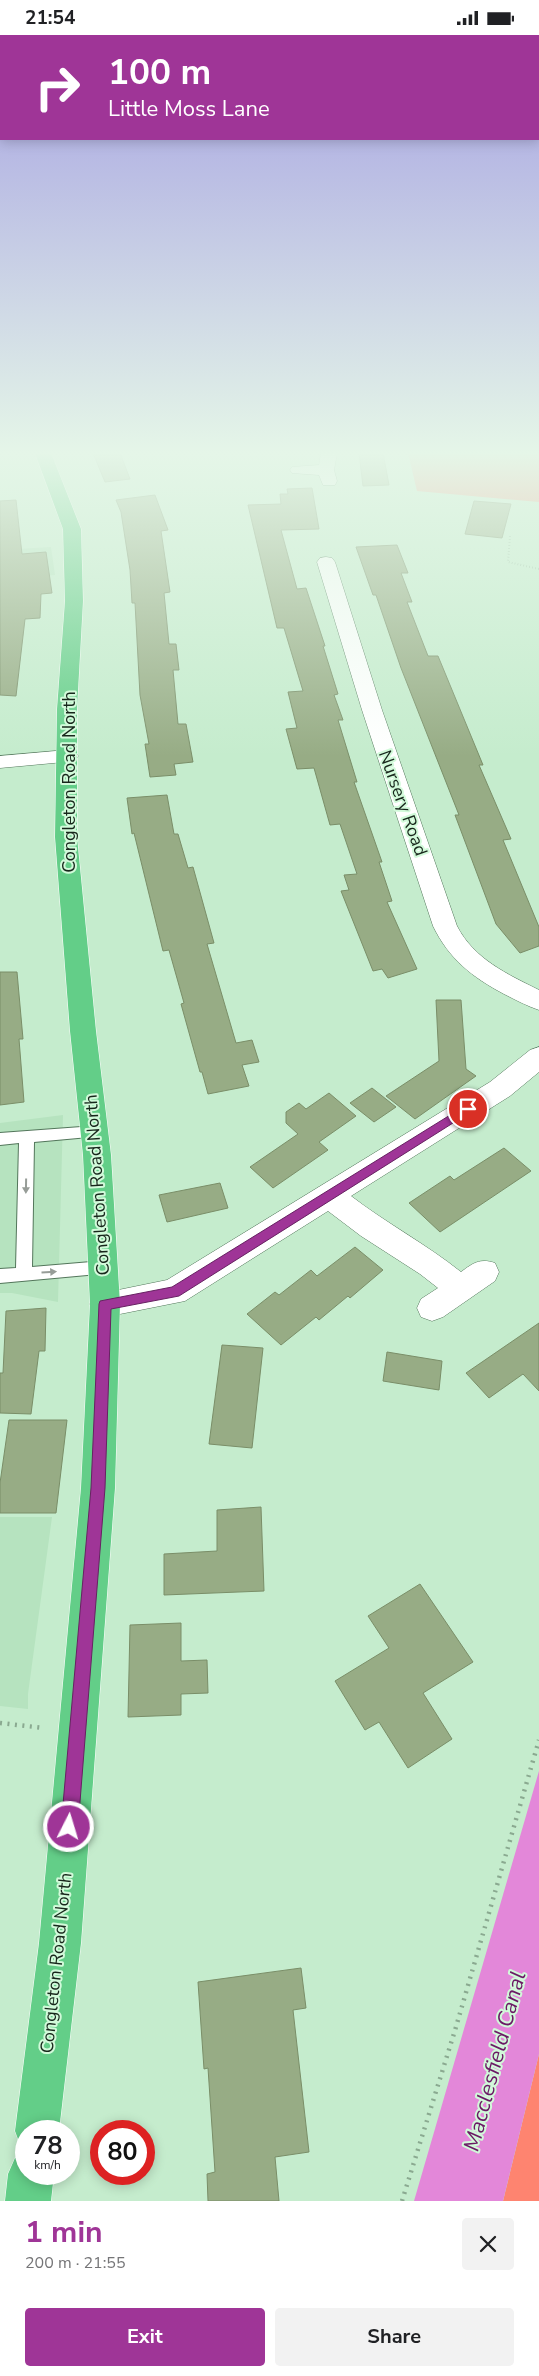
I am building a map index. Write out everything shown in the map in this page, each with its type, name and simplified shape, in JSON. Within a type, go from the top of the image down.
[{"type":"highway","name":"Congleton Road North","points":[[38,2120],[60,1943],[98,1488],[105,1304],[95,1132],[83,1031],[66,837],[67,709],[74,601],[73,554]]},
{"type":"highway","points":[[28,2201],[30,2185]]},
{"type":"street","name":"Nursery Road","points":[[326,562],[387,758],[428,872],[443,925],[458,949],[483,970],[539,1001]]},
{"type":"street","points":[[0,762],[67,756]]},
{"type":"street","points":[[105,1304],[174,1292],[500,1089],[539,1057]]},
{"type":"street","points":[[329,1195],[370,1228],[431,1265],[472,1280],[432,1308]]},
{"type":"lane","points":[[0,1139],[95,1132]]},
{"type":"lane","points":[[24,1274],[27,1137]]},
{"type":"lane","points":[[0,1275],[103,1268]]},
{"type":"path","points":[[509,554],[508,562],[539,569]]},
{"type":"path","points":[[0,1723],[77,1731]]},
{"type":"path","points":[[402,2201],[456,2027],[539,1740]]},
{"type":"shaded area","points":[[0,554],[52,554],[55,575],[0,580]]},
{"type":"shaded area","points":[[63,1115],[58,1302],[12,1293],[0,1293],[0,1123]]},
{"type":"shaded area","points":[[0,1517],[52,1517],[28,1694],[28,1709],[0,1706]]},
{"type":"shaded area","points":[[539,2054],[539,2201],[503,2201]]},
{"type":"water","name":"Macclesfield Canal","points":[[539,1771],[539,2054],[503,2201],[414,2201]]},
{"type":"building","points":[[0,554],[46,554],[52,593],[41,594],[40,618],[25,619],[16,696],[0,695]]},
{"type":"building","points":[[128,554],[164,554],[170,592],[164,593],[169,644],[176,644],[179,670],[173,670],[178,724],[186,724],[193,762],[174,764],[176,775],[150,777],[145,744],[149,744],[140,695],[135,603],[132,603]]},
{"type":"building","points":[[260,554],[288,554],[297,589],[306,588],[338,694],[334,695],[343,720],[338,720],[357,782],[354,782],[382,862],[379,862],[392,901],[387,902],[417,969],[388,978],[382,969],[373,971],[341,891],[349,890],[344,875],[357,874],[340,824],[330,825],[314,768],[297,769],[286,729],[297,728],[288,692],[303,691],[284,628],[277,628]]},
{"type":"building","points":[[359,554],[401,554],[408,573],[401,573],[412,602],[407,602],[428,656],[438,656],[483,765],[479,765],[511,839],[503,840],[539,927],[539,946],[520,953],[496,924],[455,815],[459,815],[401,668],[376,595],[373,595]]},
{"type":"building","points":[[167,795],[174,834],[178,834],[188,868],[193,867],[214,943],[207,944],[236,1043],[252,1040],[259,1062],[242,1065],[249,1086],[208,1094],[181,1004],[184,1003],[169,950],[163,951],[134,833],[132,834],[127,798]]},
{"type":"building","points":[[0,972],[17,972],[23,1039],[19,1039],[24,1102],[0,1105]]},
{"type":"building","points":[[436,1000],[461,1000],[466,1069],[476,1076],[415,1119],[386,1096],[439,1061]]},
{"type":"building","points":[[372,1088],[396,1107],[374,1122],[350,1103]]},
{"type":"building","points":[[329,1093],[356,1116],[319,1142],[328,1150],[273,1188],[250,1167],[298,1134],[286,1123],[286,1112],[299,1103],[306,1109]]},
{"type":"building","points":[[504,1148],[531,1171],[440,1232],[409,1203],[450,1176],[454,1180]]},
{"type":"building","points":[[220,1183],[228,1208],[167,1222],[159,1195]]},
{"type":"building","points":[[355,1247],[383,1270],[350,1298],[348,1296],[319,1320],[316,1317],[281,1345],[247,1314],[275,1292],[279,1295],[311,1270],[317,1276]]},
{"type":"building","points":[[46,1308],[45,1351],[39,1351],[31,1414],[0,1413],[0,1373],[3,1373],[6,1311]]},
{"type":"building","points":[[539,1323],[539,1391],[523,1374],[489,1398],[466,1373]]},
{"type":"building","points":[[222,1345],[263,1348],[252,1448],[209,1444]]},
{"type":"building","points":[[387,1352],[442,1361],[439,1390],[383,1381]]},
{"type":"building","points":[[9,1420],[67,1420],[56,1513],[0,1513],[0,1483]]},
{"type":"building","points":[[261,1507],[264,1591],[164,1595],[164,1554],[217,1551],[217,1510]]},
{"type":"building","points":[[420,1584],[473,1662],[423,1693],[452,1739],[408,1768],[379,1722],[365,1730],[335,1681],[389,1648],[368,1616]]},
{"type":"building","points":[[181,1623],[181,1661],[207,1660],[208,1693],[181,1694],[181,1715],[128,1717],[130,1625]]},
{"type":"building","points":[[301,1968],[306,2008],[293,2010],[309,2152],[275,2157],[279,2201],[208,2201],[207,2174],[215,2172],[208,2068],[204,2069],[198,1982]]},
{"type":"route","points":[[69,1827],[98,1488],[105,1304],[174,1292],[240,1253],[329,1195],[468,1109]]}]
